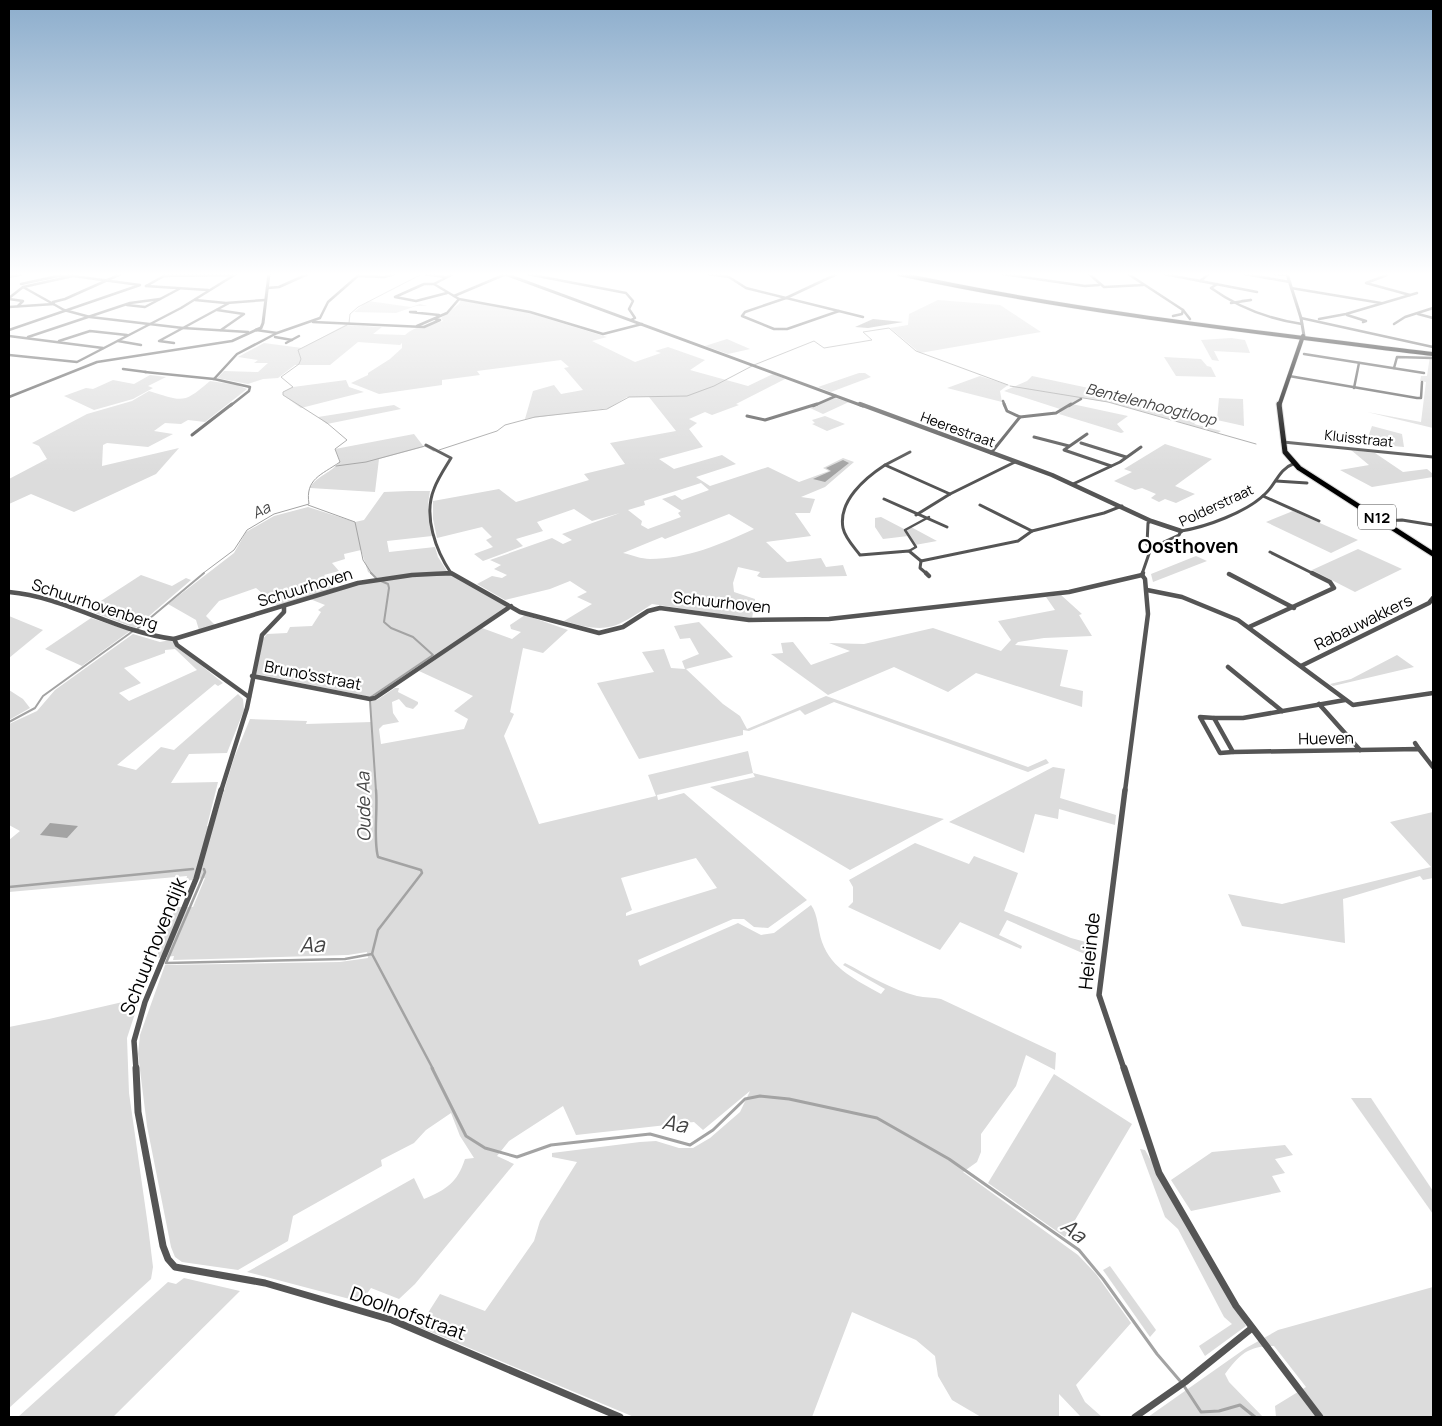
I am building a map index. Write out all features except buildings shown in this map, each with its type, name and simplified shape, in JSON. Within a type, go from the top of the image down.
[{"type":"main road","points":[[1293,464],[1286,455],[1283,442],[1280,405],[1302,341]]},
{"type":"main road","points":[[1332,341],[1433,353]]},
{"type":"main road","name":"N12","points":[[1293,464],[1433,554]]},
{"type":"street","points":[[48,341],[104,348]]},
{"type":"street","points":[[56,342],[60,341]]},
{"type":"street","points":[[66,343],[71,341]]},
{"type":"street","points":[[9,355],[76,362],[117,341],[141,345]]},
{"type":"street","points":[[159,341],[174,343]]},
{"type":"street","points":[[9,397],[96,362],[233,341]]},
{"type":"street","points":[[214,379],[237,354],[265,341]]},
{"type":"street","points":[[286,344],[291,341]]},
{"type":"street","name":"Heerestraat","points":[[687,341],[1073,484],[1151,521],[1181,531]]},
{"type":"street","points":[[1406,341],[1433,347]]},
{"type":"street","points":[[1304,354],[1424,373]]},
{"type":"street","points":[[1394,368],[1397,357],[1433,358]]},
{"type":"street","points":[[1354,388],[1359,363]]},
{"type":"street","points":[[123,369],[214,379],[243,384],[251,389],[192,435]]},
{"type":"street","points":[[1289,377],[1419,398],[1422,382]]},
{"type":"street","points":[[746,416],[764,420],[826,402],[836,396]]},
{"type":"street","points":[[1003,401],[1007,411],[1020,417],[1056,413],[1081,398]]},
{"type":"street","points":[[991,453],[1020,417]]},
{"type":"street","points":[[1087,434],[1064,450],[1111,466]]},
{"type":"street","points":[[1034,437],[1069,446]]},
{"type":"street","name":"Kluisstraat","points":[[1283,442],[1433,457]]},
{"type":"street","points":[[1081,443],[1126,458]]},
{"type":"street","points":[[426,445],[447,454],[451,458],[434,488],[430,503],[430,522],[440,557],[451,574]]},
{"type":"street","points":[[1073,484],[1126,458],[1141,447]]},
{"type":"street","points":[[910,452],[885,465],[854,493],[845,508],[843,528],[860,555],[909,551],[916,547],[905,530],[929,517]]},
{"type":"street","points":[[916,515],[950,494],[1015,462]]},
{"type":"street","name":"Polderstraat","points":[[1151,548],[1179,535],[1181,531],[1195,530],[1263,496],[1276,481],[1284,467],[1293,464]]},
{"type":"street","points":[[885,465],[950,494]]},
{"type":"street","points":[[1276,481],[1307,483]]},
{"type":"street","name":"Polderstraat","points":[[1263,496],[1319,521]]},
{"type":"street","points":[[884,499],[916,515],[929,517],[947,527]]},
{"type":"street","points":[[980,505],[1032,531]]},
{"type":"street","points":[[921,561],[1018,541],[1032,531],[1104,513],[1122,506]]},
{"type":"street","points":[[1383,521],[1402,520],[1433,525]]},
{"type":"street","points":[[1142,575],[1151,548],[1147,544],[1148,522],[1151,521]]},
{"type":"street","points":[[909,551],[921,561]]},
{"type":"street","points":[[1250,626],[1332,590],[1334,586],[1330,582],[1270,552]]},
{"type":"street","points":[[921,561],[920,568],[929,576]]},
{"type":"street","name":"Schuurhoven","points":[[174,639],[358,583],[412,575],[451,574],[511,606],[540,618],[599,632],[623,627],[648,611],[660,608],[749,620],[829,619],[1069,592],[1142,575]]},
{"type":"street","points":[[1229,574],[1294,608]]},
{"type":"street","name":"Heieinde","points":[[1142,575],[1146,579],[1147,621],[1099,995],[1159,1173],[1236,1306],[1320,1417]]},
{"type":"street","points":[[1147,590],[1182,597],[1250,626],[1345,700]]},
{"type":"street","name":"Schuurhovenberg","points":[[9,592],[32,594],[137,632],[161,639],[174,639]]},
{"type":"street","name":"Rabauwakkers","points":[[1301,666],[1429,603],[1433,598]]},
{"type":"street","name":"Bruno'sstraat","points":[[284,606],[284,612],[262,635],[252,676],[370,699],[375,698],[511,606]]},
{"type":"street","points":[[174,639],[177,645],[249,698]]},
{"type":"street","points":[[1228,667],[1282,711]]},
{"type":"street","name":"Schuurhovendijk","points":[[175,1267],[168,1259],[163,1246],[140,1122],[134,1041],[145,1002],[196,879],[249,698],[252,676]]},
{"type":"street","name":"Hueven","points":[[1419,749],[1220,753],[1200,717],[1243,718],[1345,700],[1353,705],[1433,693]]},
{"type":"street","points":[[1320,704],[1360,750]]},
{"type":"street","points":[[1214,718],[1234,752]]},
{"type":"street","points":[[1415,743],[1433,767]]},
{"type":"street","name":"Doolhofstraat","points":[[175,1267],[265,1283],[392,1320],[620,1417]]},
{"type":"street","points":[[1134,1417],[1185,1382],[1252,1328]]},
{"type":"shaded area","points":[[316,341],[594,341],[592,341],[635,362],[661,353],[655,351],[668,347],[705,360],[690,370],[748,386],[773,374],[785,379],[736,404],[739,405],[712,415],[705,412],[689,419],[697,423],[689,429],[703,447],[659,459],[674,469],[722,455],[736,464],[696,477],[710,486],[768,467],[799,482],[829,471],[823,468],[843,458],[854,462],[825,487],[801,497],[815,499],[810,513],[795,513],[811,536],[766,542],[787,562],[821,558],[826,567],[843,565],[847,576],[762,578],[757,576],[760,572],[738,567],[733,583],[734,592],[755,599],[752,619],[652,604],[619,624],[610,627],[601,628],[579,625],[564,621],[592,604],[577,597],[587,592],[570,581],[550,589],[505,600],[477,584],[492,576],[502,578],[507,575],[494,569],[501,565],[490,560],[552,538],[563,544],[572,540],[562,534],[620,513],[592,521],[574,509],[537,522],[543,531],[516,539],[523,546],[483,561],[474,554],[493,547],[486,540],[492,537],[482,527],[437,538],[433,519],[433,501],[499,489],[516,502],[589,480],[584,474],[625,464],[610,443],[676,431],[649,397],[627,397],[609,408],[525,419],[533,391],[554,385],[561,394],[583,390],[564,368],[569,367],[561,360],[477,371],[480,375],[442,380],[442,385],[379,394],[351,383],[368,375],[368,373],[390,359],[402,348],[402,343],[400,345],[358,342],[330,365],[295,365],[278,378],[263,379],[248,384],[217,378],[224,371],[258,372],[268,363],[254,363],[258,360],[238,357],[264,343],[302,348]],"holes":[[[701,483],[709,490],[682,500],[675,495],[662,499],[681,511],[678,513],[681,517],[648,529],[641,525],[642,521],[628,510],[645,505],[644,501]],[[729,514],[754,529],[717,545],[677,556],[647,559],[623,553],[662,537],[665,539]]]},
{"type":"shaded area","points":[[722,341],[731,341],[750,349],[728,354],[705,346]]},
{"type":"shaded area","points":[[905,341],[992,341],[920,353]]},
{"type":"shaded area","points":[[1201,341],[1245,341],[1250,353],[1214,351],[1219,361],[1212,360]]},
{"type":"shaded area","points":[[1430,356],[1433,356],[1433,428],[1367,412],[1421,422],[1426,382],[1420,381],[1421,376],[1427,376]]},
{"type":"shaded area","points":[[1164,357],[1201,359],[1207,366],[1211,367],[1216,377],[1176,376]]},
{"type":"shaded area","points":[[859,373],[865,373],[871,377],[831,392],[818,387]]},
{"type":"shaded area","points":[[150,375],[166,377],[148,386],[153,388],[133,399],[94,410],[64,396],[86,388],[93,389],[113,380],[134,384]]},
{"type":"shaded area","points":[[980,376],[1008,385],[1000,391],[1002,402],[947,388]]},
{"type":"shaded area","points":[[1032,376],[1202,416],[1194,424],[1221,431],[1218,433],[1112,403],[1082,398],[1072,404],[1128,416],[1117,424],[1124,432],[1121,433],[1059,414],[1063,410],[1004,391],[1027,381]]},
{"type":"shaded area","points":[[346,380],[349,387],[364,392],[301,408],[283,395],[283,392],[293,387]]},
{"type":"shaded area","points":[[210,381],[237,385],[247,389],[205,422],[188,420],[181,424],[165,423],[154,431],[173,434],[148,447],[107,443],[103,445],[102,466],[179,448],[156,474],[74,512],[31,494],[9,504],[9,479],[47,459],[39,446],[32,443],[87,414],[132,401],[149,391],[182,399],[193,394]]},
{"type":"shaded area","points":[[835,398],[849,402],[823,414],[810,408]]},
{"type":"shaded area","points":[[1219,398],[1243,399],[1244,426],[1217,420]]},
{"type":"shaded area","points":[[394,405],[401,409],[327,424],[318,417]]},
{"type":"shaded area","points":[[825,416],[845,424],[827,431],[812,424],[815,423],[812,420]]},
{"type":"shaded area","points":[[1372,426],[1402,434],[1404,447],[1360,443],[1358,436],[1368,437]]},
{"type":"shaded area","points":[[414,434],[424,447],[379,459],[375,492],[310,488],[340,461],[335,449]]},
{"type":"shaded area","points":[[1165,444],[1212,459],[1175,486],[1195,494],[1176,503],[1165,499],[1159,502],[1151,498],[1156,494],[1142,488],[1135,490],[1114,481],[1132,472],[1124,469]]},
{"type":"shaded area","points":[[1351,450],[1375,453],[1403,472],[1427,469],[1433,474],[1433,477],[1372,487],[1340,470],[1369,465]]},
{"type":"shaded area","points":[[843,460],[849,463],[825,482],[813,479],[831,471],[826,468]]},
{"type":"shaded area","points":[[430,491],[428,504],[432,536],[387,541],[389,552],[435,547],[438,557],[447,571],[377,578],[368,572],[361,550],[344,554],[345,559],[332,563],[339,571],[324,575],[336,588],[279,607],[256,588],[219,601],[206,616],[215,625],[199,630],[196,620],[168,604],[234,553],[246,532],[274,516],[308,507],[355,522],[364,520],[384,492]]},
{"type":"shaded area","points":[[1293,511],[1358,540],[1331,553],[1266,522]]},
{"type":"shaded area","points":[[881,517],[906,530],[911,527],[937,541],[915,545],[908,536],[883,539],[875,527],[875,518]]},
{"type":"shaded area","points":[[1358,549],[1402,569],[1355,592],[1312,570]]},
{"type":"shaded area","points":[[1196,556],[1207,561],[1153,582],[1151,574]]},
{"type":"shaded area","points":[[141,575],[172,586],[186,578],[191,580],[135,628],[87,610]]},
{"type":"shaded area","points":[[423,575],[452,575],[505,605],[506,608],[371,697],[256,674],[263,639],[267,634],[287,633],[290,627],[312,626],[321,612],[318,610],[325,605],[310,599],[360,584]]},
{"type":"shaded area","points":[[1061,595],[1082,614],[1079,615],[1092,636],[1044,638],[1018,642],[1015,645],[1068,650],[1060,686],[1083,691],[1082,707],[976,673],[948,692],[894,667],[828,695],[771,654],[783,653],[781,643],[793,642],[811,665],[850,651],[829,643],[864,644],[933,628],[1001,651],[1011,640],[998,621],[1055,610],[1046,597]]},
{"type":"shaded area","points":[[525,615],[568,630],[543,653],[523,648],[510,712],[514,714],[504,736],[539,824],[656,796],[648,775],[748,751],[753,773],[657,795],[658,800],[684,793],[807,900],[768,928],[754,927],[744,919],[733,919],[638,960],[640,966],[738,923],[761,935],[774,933],[811,905],[826,952],[839,967],[854,979],[881,994],[885,989],[843,965],[845,963],[898,990],[917,996],[941,999],[1056,1053],[1055,1070],[1026,1055],[1016,1086],[981,1134],[981,1152],[977,1162],[963,1172],[1078,1255],[1096,1274],[1131,1323],[1076,1385],[1085,1402],[1102,1417],[1081,1417],[1059,1394],[1059,1417],[981,1417],[952,1400],[938,1376],[935,1356],[916,1340],[852,1312],[812,1417],[634,1417],[419,1327],[440,1294],[485,1311],[534,1241],[540,1221],[577,1162],[552,1157],[552,1153],[656,1141],[679,1148],[693,1148],[710,1138],[740,1112],[750,1091],[703,1130],[694,1122],[576,1135],[563,1106],[509,1141],[497,1156],[514,1164],[415,1284],[399,1299],[371,1288],[361,1302],[247,1272],[414,1178],[424,1199],[445,1188],[455,1180],[465,1159],[474,1158],[460,1136],[451,1113],[426,1130],[414,1143],[381,1160],[382,1166],[293,1216],[288,1241],[238,1270],[182,1262],[175,1257],[171,1247],[147,1126],[138,1054],[140,1035],[165,965],[340,962],[368,958],[367,952],[348,955],[173,960],[174,956],[156,958],[176,907],[193,907],[205,878],[186,881],[187,876],[9,892],[9,840],[20,831],[9,825],[9,724],[37,711],[55,690],[133,634],[160,642],[170,640],[223,683],[218,686],[215,684],[117,765],[136,770],[161,747],[174,750],[238,694],[243,699],[244,710],[227,753],[189,754],[171,783],[218,782],[207,826],[213,827],[234,758],[250,719],[307,721],[306,724],[372,722],[370,701],[377,700],[395,688],[399,688],[398,692],[418,702],[418,704],[413,709],[406,707],[399,699],[392,702],[393,713],[399,722],[383,725],[379,729],[381,744],[464,729],[468,719],[454,711],[473,696],[419,671],[482,628],[512,639],[521,632],[511,629],[510,625]],"holes":[[[175,649],[197,670],[129,701],[119,693],[141,683],[124,668],[165,653],[165,650]],[[696,858],[717,888],[626,916],[626,913],[632,910],[621,878]]]},
{"type":"shaded area","points":[[9,616],[43,630],[9,658]]},
{"type":"shaded area","points":[[91,618],[130,631],[82,666],[45,649]]},
{"type":"shaded area","points":[[699,622],[733,657],[686,669],[723,704],[740,716],[747,729],[826,696],[1028,767],[1046,759],[1049,763],[1028,772],[834,702],[805,715],[800,710],[749,731],[743,730],[743,735],[639,759],[597,683],[654,672],[642,652],[664,649],[671,668],[685,669],[682,661],[699,654],[690,638],[680,639],[674,626]]},
{"type":"shaded area","points":[[1397,655],[1414,667],[1333,686],[1330,684],[1351,679]]},
{"type":"shaded area","points":[[9,690],[23,699],[30,708],[9,720]]},
{"type":"shaded area","points":[[1053,767],[1065,769],[1060,798],[1116,815],[1115,825],[1059,809],[1058,819],[1035,814],[1024,853],[949,822]]},
{"type":"shaded area","points":[[753,773],[944,819],[850,870],[710,787],[755,777]]},
{"type":"shaded area","points":[[1433,812],[1433,878],[1423,880],[1420,876],[1343,899],[1345,943],[1242,926],[1228,894],[1282,904],[1431,867],[1390,822]]},
{"type":"shaded area","points":[[50,823],[78,826],[67,838],[40,835]]},
{"type":"shaded area","points":[[915,843],[969,864],[974,856],[1018,873],[1004,911],[1071,938],[1097,945],[1096,959],[1007,920],[999,935],[1022,946],[1021,949],[960,922],[940,950],[848,907],[853,902],[853,887],[849,880]]},
{"type":"shaded area","points":[[140,998],[127,1038],[129,1093],[153,1267],[151,1279],[9,1408],[9,1027]]},
{"type":"shaded area","points":[[1054,1074],[1132,1124],[1065,1237],[988,1183]]},
{"type":"shaded area","points":[[1351,1098],[1371,1098],[1433,1191],[1433,1214]]},
{"type":"shaded area","points":[[1285,1145],[1293,1155],[1275,1159],[1285,1173],[1272,1176],[1281,1192],[1191,1211],[1171,1180],[1212,1152]]},
{"type":"shaded area","points":[[1140,1149],[1145,1150],[1246,1326],[1205,1356],[1199,1346],[1232,1324],[1224,1317],[1178,1229],[1165,1217]]},
{"type":"shaded area","points":[[1110,1266],[1156,1330],[1150,1337],[1103,1270]]},
{"type":"shaded area","points":[[184,1278],[240,1291],[113,1417],[18,1417],[168,1282],[176,1284]]},
{"type":"shaded area","points":[[1433,1287],[1433,1417],[1276,1417],[1275,1406],[1306,1387],[1274,1346],[1265,1346],[1245,1352],[1225,1374],[1229,1382],[1263,1417],[1148,1417],[1246,1348],[1278,1330]]},
{"type":"waterway","name":"Aa","points":[[202,574],[234,550],[247,530],[274,514],[309,504],[308,496],[312,483],[321,474],[340,462],[335,449],[347,440],[327,423],[283,395],[283,392],[293,387],[281,377],[299,364],[301,359],[298,350],[317,341]]},
{"type":"waterway","name":"Bentelenhoogtloop","points":[[754,365],[814,341],[824,348],[869,341]]},
{"type":"waterway","name":"Bentelenhoogtloop","points":[[904,341],[916,351],[1008,385]]},
{"type":"waterway","name":"Bentelenhoogtloop","points":[[439,450],[497,431],[505,425],[535,417],[607,409],[629,397],[687,396],[714,386],[752,366]]},
{"type":"waterway","name":"Bentelenhoogtloop","points":[[1010,386],[1108,402],[1256,444]]},
{"type":"waterway","name":"Bentelenhoogtloop","points":[[336,466],[366,462],[425,446],[434,451]]},
{"type":"waterway","name":"Oude Aa","points":[[308,505],[355,522],[363,560],[372,574]]},
{"type":"waterway","name":"Aa","points":[[137,629],[204,573]]},
{"type":"waterway","name":"Oude Aa","points":[[372,574],[376,578]]},
{"type":"waterway","name":"Oude Aa","points":[[371,697],[433,655],[413,637],[391,628],[384,622],[389,588],[388,584],[381,581]]},
{"type":"waterway","name":"Aa","points":[[9,722],[35,708],[43,696],[133,631]]},
{"type":"waterway","name":"Oude Aa","points":[[370,701],[376,791]]},
{"type":"waterway","name":"Oude Aa","points":[[372,954],[378,930],[422,873],[421,870],[378,857],[376,841],[376,791]]},
{"type":"waterway","name":"Aa","points":[[9,887],[193,869]]},
{"type":"waterway","name":"Aa","points":[[204,869],[205,872],[166,963],[345,959],[372,954]]},
{"type":"waterway","name":"Aa","points":[[372,954],[433,1069]]},
{"type":"waterway","name":"Aa","points":[[432,1068],[466,1136],[485,1148],[517,1157],[551,1145],[650,1134],[690,1145],[713,1130],[745,1099],[760,1096],[789,1099],[877,1118],[949,1159],[1079,1250],[1103,1279],[1157,1354],[1181,1382]]},
{"type":"waterway","name":"Aa","points":[[1184,1386],[1201,1412],[1219,1411],[1240,1405],[1255,1417]]},
{"type":"district","name":"Oosthoven","points":[[1188,546]]}]
